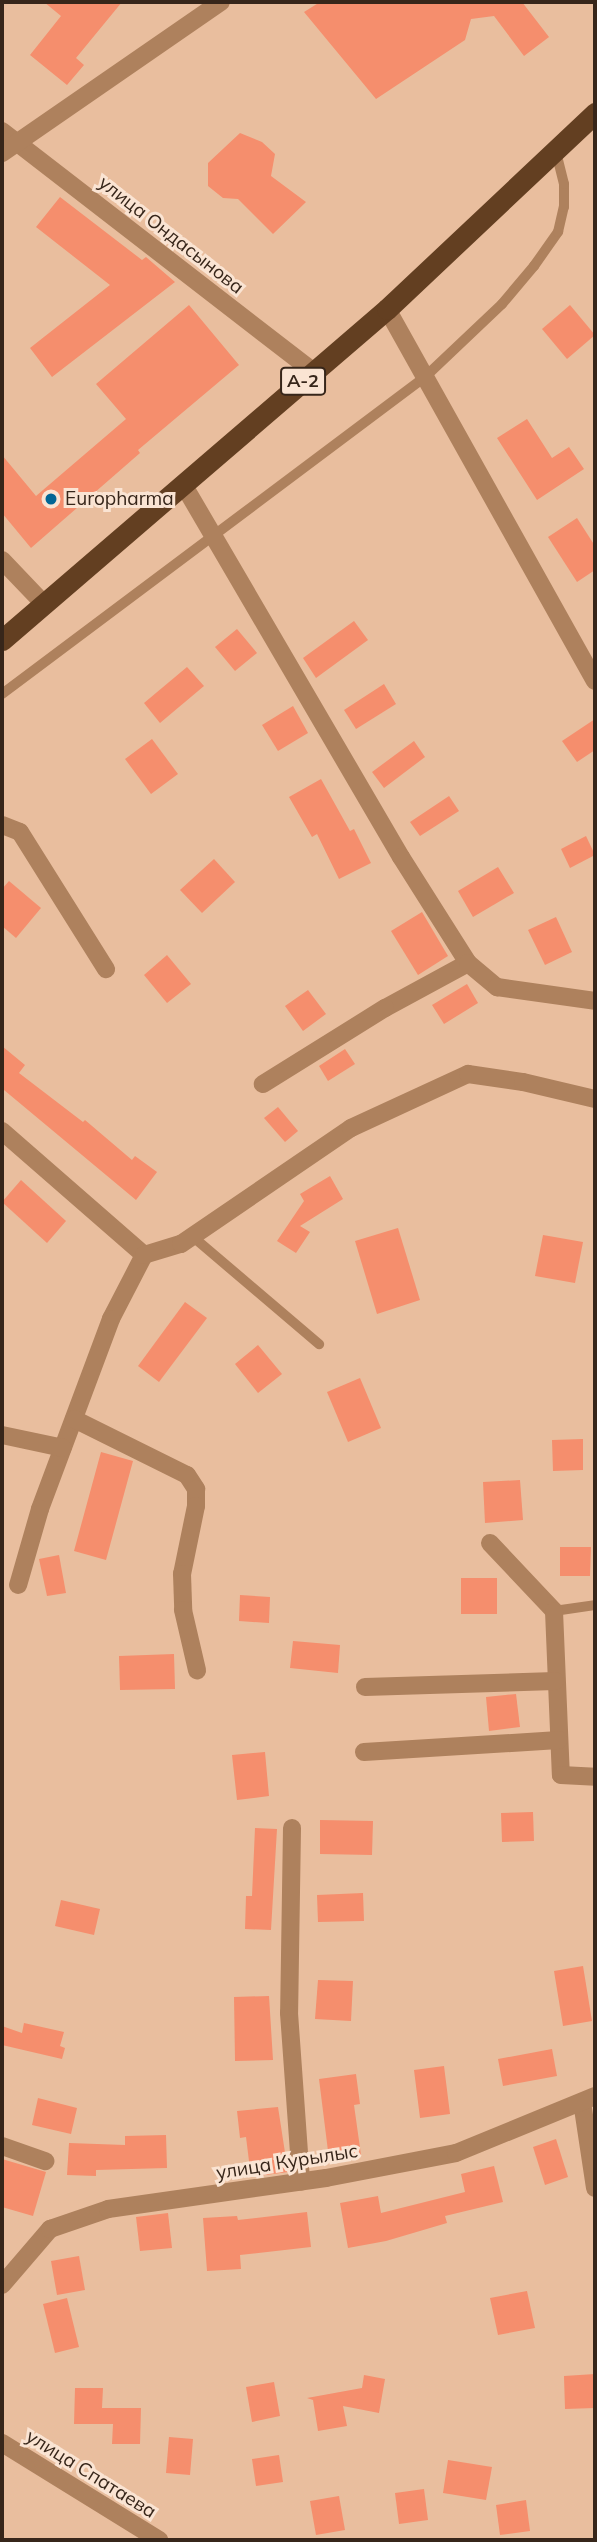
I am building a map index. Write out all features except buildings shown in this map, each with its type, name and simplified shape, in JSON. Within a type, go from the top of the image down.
[{"type":"highway","name":"A-2","points":[[2,640],[387,309],[556,153],[595,113]]},
{"type":"street","points":[[2,153],[221,2]]},
{"type":"street","name":"улица Ондасынова","points":[[2,131],[314,372]]},
{"type":"street","points":[[387,309],[595,681]]},
{"type":"street","points":[[183,484],[401,857],[468,962],[497,987],[595,1000]]},
{"type":"street","points":[[2,560],[44,604]]},
{"type":"street","points":[[2,825],[20,832],[106,969]]},
{"type":"street","points":[[263,1084],[385,1008],[468,962]]},
{"type":"street","points":[[18,1585],[40,1509],[111,1320],[144,1255],[181,1244],[351,1128],[468,1074],[523,1082],[595,1098]]},
{"type":"street","points":[[2,1131],[144,1255]]},
{"type":"street","points":[[74,1419],[187,1475],[196,1489],[196,1506],[182,1574],[183,1611],[197,1670]]},
{"type":"street","points":[[2,1435],[63,1448]]},
{"type":"street","points":[[490,1543],[554,1611],[561,1775],[595,1777]]},
{"type":"street","points":[[365,1686],[555,1681]]},
{"type":"street","points":[[364,1752],[559,1740]]},
{"type":"street","points":[[292,1828],[289,2013],[300,2182]]},
{"type":"street","points":[[588,2099],[595,2188]]},
{"type":"street","name":"улица Курылыс","points":[[2,2285],[50,2229],[108,2209],[300,2182],[456,2153],[588,2099]]},
{"type":"street","points":[[2,2146],[45,2161]]},
{"type":"street","name":"улица Спатаева","points":[[2,2443],[159,2540]]},
{"type":"lane","points":[[2,694],[425,377],[502,304],[534,267],[558,232],[564,184],[556,153]]},
{"type":"lane","points":[[192,1236],[319,1344]]},
{"type":"lane","points":[[554,1611],[595,1605]]},
{"type":"place","name":"Europharma","points":[[51,499]]}]
